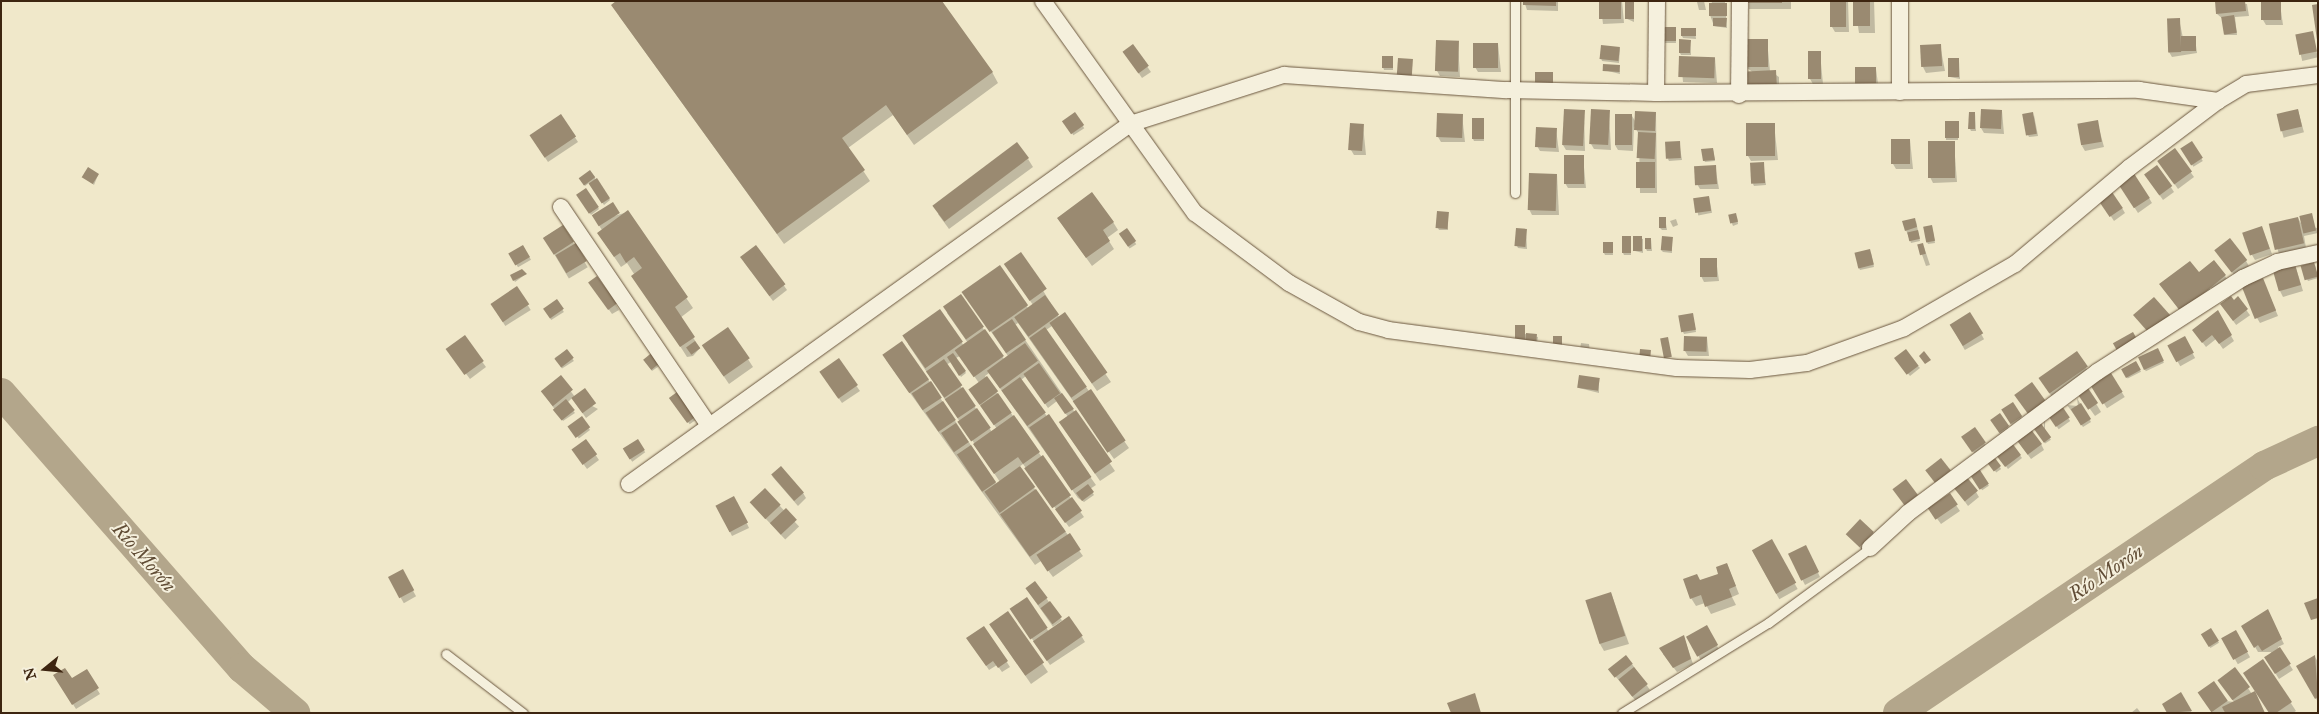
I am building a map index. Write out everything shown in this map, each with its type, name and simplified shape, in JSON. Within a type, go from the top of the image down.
[{"type":"street","points":[[1043,1],[1195,213],[1248,257],[1359,322],[1431,338],[1601,361],[1750,370],[1807,363],[1856,348],[1956,301],[2015,264],[2129,168],[2218,101],[2246,84],[2318,75]]},
{"type":"street","points":[[1656,93],[1657,1]]},
{"type":"street","points":[[1739,95],[1740,1]]},
{"type":"street","points":[[1900,1],[1900,92]]},
{"type":"street","points":[[629,484],[1130,124],[1284,75],[1516,90],[1739,95],[2139,90],[2218,101]]},
{"type":"street","points":[[560,206],[709,426]]},
{"type":"street","points":[[1870,548],[1908,513],[2097,372],[2243,278],[2278,262],[2318,253]]},
{"type":"lane","points":[[1515,1],[1515,193]]},
{"type":"lane","points":[[1622,713],[1768,623],[1870,548]]},
{"type":"lane","points":[[446,654],[523,713]]},
{"type":"building","points":[[616,1],[942,1],[993,72],[907,135],[886,105],[842,138],[865,170],[777,234],[611,5]]},
{"type":"building","points":[[1523,1],[1556,1],[1556,6],[1523,5]]},
{"type":"building","points":[[1599,1],[1621,1],[1621,19],[1599,19]]},
{"type":"building","points":[[1625,1],[1634,1],[1634,19],[1625,19]]},
{"type":"building","points":[[1748,1],[1782,1],[1782,3],[1748,3]]},
{"type":"building","points":[[1830,1],[1846,1],[1846,27],[1830,27]]},
{"type":"building","points":[[1853,1],[1870,1],[1870,26],[1853,26]]},
{"type":"building","points":[[2215,1],[2245,1],[2246,11],[2216,14]]},
{"type":"building","points":[[2261,2],[2281,2],[2281,20],[2261,20]]},
{"type":"building","points":[[1709,3],[1727,3],[1727,16],[1709,16]]},
{"type":"building","points":[[2318,4],[2318,40],[2317,40],[2312,5]]},
{"type":"building","points":[[2234,15],[2237,33],[2224,35],[2221,17]]},
{"type":"building","points":[[1713,18],[1727,18],[1726,27],[1713,26]]},
{"type":"building","points":[[2167,18],[2180,18],[2181,52],[2168,52]]},
{"type":"building","points":[[1663,27],[1676,27],[1676,41],[1663,41]]},
{"type":"building","points":[[1681,28],[1696,28],[1696,36],[1681,36]]},
{"type":"building","points":[[2313,31],[2317,52],[2299,55],[2295,34]]},
{"type":"building","points":[[2181,36],[2196,36],[2196,51],[2181,51]]},
{"type":"building","points":[[1679,39],[1691,40],[1690,53],[1679,53]]},
{"type":"building","points":[[1744,39],[1768,39],[1768,67],[1744,67]]},
{"type":"building","points":[[1436,40],[1459,41],[1458,72],[1435,71]]},
{"type":"building","points":[[1473,43],[1498,43],[1498,68],[1473,68]]},
{"type":"building","points":[[1133,44],[1149,66],[1138,73],[1122,52]]},
{"type":"building","points":[[1941,44],[1942,66],[1921,67],[1920,45]]},
{"type":"building","points":[[1601,45],[1620,47],[1618,61],[1600,59]]},
{"type":"building","points":[[1808,51],[1821,51],[1821,79],[1808,79]]},
{"type":"building","points":[[1382,56],[1393,56],[1393,68],[1382,68]]},
{"type":"building","points":[[1679,56],[1715,57],[1714,78],[1678,77]]},
{"type":"building","points":[[1398,58],[1413,59],[1412,77],[1397,76]]},
{"type":"building","points":[[1948,58],[1959,58],[1959,77],[1948,77]]},
{"type":"building","points":[[1603,64],[1620,65],[1620,72],[1603,71]]},
{"type":"building","points":[[1855,67],[1876,67],[1876,86],[1855,86]]},
{"type":"building","points":[[1776,70],[1777,88],[1748,89],[1747,72]]},
{"type":"building","points":[[1535,72],[1553,72],[1553,86],[1535,86]]},
{"type":"building","points":[[1564,109],[1585,110],[1583,146],[1562,145]]},
{"type":"building","points":[[1591,109],[1610,110],[1608,145],[1589,144]]},
{"type":"building","points":[[1981,109],[2002,110],[2001,129],[1980,128]]},
{"type":"building","points":[[2298,109],[2302,127],[2281,131],[2277,114]]},
{"type":"building","points":[[1635,111],[1656,112],[1655,131],[1634,130]]},
{"type":"building","points":[[1075,112],[1084,125],[1071,134],[1062,121]]},
{"type":"building","points":[[1969,112],[1975,112],[1975,129],[1968,129]]},
{"type":"building","points":[[2033,112],[2037,134],[2026,136],[2022,114]]},
{"type":"building","points":[[1437,113],[1463,114],[1462,138],[1436,137]]},
{"type":"building","points":[[561,114],[576,136],[545,158],[529,135]]},
{"type":"building","points":[[1615,114],[1632,114],[1632,145],[1615,145]]},
{"type":"building","points":[[1472,118],[1484,118],[1484,139],[1472,139]]},
{"type":"building","points":[[2098,120],[2102,142],[2081,145],[2077,124]]},
{"type":"building","points":[[1945,121],[1959,121],[1959,138],[1945,138]]},
{"type":"building","points":[[1350,123],[1364,124],[1362,151],[1348,150]]},
{"type":"building","points":[[1746,123],[1775,123],[1775,156],[1746,156]]},
{"type":"building","points":[[1536,127],[1557,128],[1556,148],[1535,147]]},
{"type":"building","points":[[1638,132],[1656,133],[1655,159],[1637,158]]},
{"type":"building","points":[[1891,139],[1910,139],[1910,164],[1891,164]]},
{"type":"building","points":[[1680,141],[1681,158],[1666,159],[1665,142]]},
{"type":"building","points":[[1928,141],[1955,141],[1955,178],[1928,178]]},
{"type":"building","points":[[2192,141],[2203,158],[2191,165],[2180,149]]},
{"type":"building","points":[[1017,142],[1029,158],[944,222],[932,206]]},
{"type":"building","points":[[1713,148],[1715,160],[1703,161],[1701,149]]},
{"type":"building","points":[[2175,148],[2192,171],[2174,184],[2157,161]]},
{"type":"building","points":[[1564,155],[1584,155],[1584,184],[1564,184]]},
{"type":"building","points":[[1636,162],[1655,162],[1655,188],[1636,188]]},
{"type":"building","points":[[1764,162],[1765,183],[1751,184],[1750,163]]},
{"type":"building","points":[[1716,165],[1717,184],[1695,185],[1694,166]]},
{"type":"building","points":[[2157,165],[2172,186],[2159,195],[2144,174]]},
{"type":"building","points":[[88,167],[99,174],[93,184],[82,177]]},
{"type":"building","points":[[590,170],[595,177],[584,186],[579,178]]},
{"type":"building","points":[[2133,172],[2150,198],[2134,208],[2117,182]]},
{"type":"building","points":[[1529,173],[1557,174],[1556,211],[1528,210]]},
{"type":"building","points":[[597,178],[610,198],[602,204],[589,183]]},
{"type":"building","points":[[586,188],[599,207],[589,214],[576,195]]},
{"type":"building","points":[[2110,189],[2123,208],[2110,217],[2097,198]]},
{"type":"building","points":[[1092,192],[1114,222],[1103,230],[1110,241],[1086,258],[1057,218]]},
{"type":"building","points":[[1709,196],[1711,211],[1695,213],[1693,198]]},
{"type":"building","points":[[613,202],[620,213],[599,226],[592,215]]},
{"type":"building","points":[[628,210],[688,297],[675,307],[695,337],[680,347],[631,276],[642,268],[634,257],[626,263],[620,253],[614,257],[597,233]]},
{"type":"building","points":[[1437,211],[1449,212],[1447,229],[1436,228]]},
{"type":"building","points":[[1736,213],[1738,222],[1730,224],[1728,215]]},
{"type":"building","points":[[2312,213],[2316,231],[2303,233],[2299,216]]},
{"type":"building","points":[[1659,217],[1666,217],[1666,228],[1659,228]]},
{"type":"building","points":[[2298,217],[2304,243],[2275,250],[2269,224]]},
{"type":"building","points":[[1915,218],[1917,227],[1905,231],[1902,221]]},
{"type":"building","points":[[563,225],[574,242],[554,255],[543,238]]},
{"type":"building","points":[[1932,225],[1935,241],[1926,242],[1923,227]]},
{"type":"building","points":[[2262,226],[2270,249],[2250,256],[2242,233]]},
{"type":"building","points":[[1127,228],[1136,241],[1128,247],[1119,234]]},
{"type":"building","points":[[1516,228],[1527,229],[1525,247],[1514,246]]},
{"type":"building","points":[[1918,230],[1920,239],[1909,241],[1907,232]]},
{"type":"building","points":[[1622,236],[1631,236],[1631,253],[1622,253]]},
{"type":"building","points":[[1633,236],[1642,236],[1642,251],[1633,251]]},
{"type":"building","points":[[1662,236],[1673,237],[1672,251],[1661,250]]},
{"type":"building","points":[[1645,238],[1651,238],[1651,249],[1645,249]]},
{"type":"building","points":[[2230,238],[2247,260],[2231,272],[2214,250]]},
{"type":"building","points":[[1603,242],[1613,242],[1613,253],[1603,253]]},
{"type":"building","points":[[576,243],[587,261],[566,273],[555,255]]},
{"type":"building","points":[[1923,243],[1926,254],[1920,255],[1917,245]]},
{"type":"building","points":[[523,245],[530,257],[515,266],[508,254]]},
{"type":"building","points":[[756,245],[785,284],[770,296],[740,257]]},
{"type":"building","points":[[1870,249],[1874,265],[1858,268],[1854,253]]},
{"type":"building","points":[[1021,252],[1047,289],[1030,301],[1004,264]]},
{"type":"building","points":[[1700,258],[1717,258],[1717,277],[1700,277]]},
{"type":"building","points":[[2214,260],[2226,275],[2181,312],[2159,284],[2190,261],[2199,272]]},
{"type":"building","points":[[2294,261],[2301,285],[2279,291],[2272,267]]},
{"type":"building","points":[[2314,262],[2318,276],[2305,280],[2301,266]]},
{"type":"building","points":[[1000,265],[1028,305],[990,332],[961,292]]},
{"type":"building","points":[[522,269],[527,274],[513,281],[510,275]]},
{"type":"building","points":[[597,276],[617,304],[608,310],[588,282]]},
{"type":"building","points":[[2263,278],[2276,310],[2255,319],[2242,287]]},
{"type":"building","points":[[517,286],[529,304],[503,322],[490,304]]},
{"type":"building","points":[[961,294],[984,327],[966,339],[943,307]]},
{"type":"building","points":[[1045,295],[1059,314],[1028,337],[1014,317]]},
{"type":"building","points":[[2231,296],[2234,300],[2238,296],[2248,309],[2233,321],[2220,304]]},
{"type":"building","points":[[2154,297],[2171,316],[2148,332],[2133,315]]},
{"type":"building","points":[[557,299],[564,309],[550,319],[543,309]]},
{"type":"building","points":[[940,309],[963,342],[925,368],[902,335]]},
{"type":"building","points":[[2218,310],[2232,335],[2219,344],[2212,335],[2202,343],[2192,330]]},
{"type":"building","points":[[1065,312],[1107,373],[1092,384],[1049,323]]},
{"type":"building","points":[[1970,312],[1983,333],[1963,346],[1950,325]]},
{"type":"building","points":[[1693,313],[1696,330],[1681,332],[1678,316]]},
{"type":"building","points":[[1012,319],[1026,340],[1006,353],[992,332]]},
{"type":"building","points":[[1515,325],[1525,325],[1525,344],[1515,344]]},
{"type":"building","points":[[728,327],[750,358],[724,376],[702,345]]},
{"type":"building","points":[[1045,327],[1087,387],[1071,398],[1029,338]]},
{"type":"building","points":[[985,329],[1004,356],[974,377],[955,350]]},
{"type":"building","points":[[2133,332],[2139,343],[2119,355],[2113,343]]},
{"type":"building","points":[[1526,333],[1537,334],[1536,347],[1525,346]]},
{"type":"building","points":[[465,335],[484,361],[464,375],[446,349]]},
{"type":"building","points":[[1553,336],[1562,336],[1562,348],[1553,348]]},
{"type":"building","points":[[1684,336],[1707,337],[1706,352],[1683,351]]},
{"type":"building","points":[[2185,336],[2194,353],[2176,362],[2167,345]]},
{"type":"building","points":[[1668,337],[1672,357],[1664,358],[1660,339]]},
{"type":"building","points":[[695,341],[700,348],[691,355],[686,347]]},
{"type":"building","points":[[902,341],[929,380],[909,393],[882,355]]},
{"type":"building","points":[[1025,343],[1038,361],[1000,388],[987,371]]},
{"type":"building","points":[[2158,348],[2164,361],[2144,370],[2138,357]]},
{"type":"building","points":[[567,349],[574,358],[561,368],[554,359]]},
{"type":"building","points":[[1640,349],[1651,350],[1650,358],[1639,357]]},
{"type":"building","points":[[1906,349],[1919,366],[1907,375],[1894,358]]},
{"type":"building","points":[[654,351],[662,361],[651,370],[643,360]]},
{"type":"building","points":[[1924,351],[1931,360],[1925,364],[1919,356]]},
{"type":"building","points":[[2077,351],[2088,367],[2049,394],[2038,378]]},
{"type":"building","points":[[953,353],[966,371],[959,376],[947,357]]},
{"type":"building","points":[[839,358],[858,385],[838,399],[819,372]]},
{"type":"building","points":[[944,359],[962,385],[944,398],[926,372]]},
{"type":"building","points":[[2136,361],[2141,370],[2126,378],[2121,369]]},
{"type":"building","points":[[1039,363],[1060,393],[1045,404],[1023,374]]},
{"type":"building","points":[[2111,373],[2123,392],[2102,404],[2091,386]]},
{"type":"building","points":[[561,375],[573,390],[553,406],[541,391]]},
{"type":"building","points":[[1579,375],[1600,378],[1598,391],[1577,388]]},
{"type":"building","points":[[987,376],[998,391],[980,405],[968,390]]},
{"type":"building","points":[[1020,377],[1046,413],[1027,426],[1001,391]]},
{"type":"building","points":[[931,381],[942,398],[923,410],[912,394]]},
{"type":"building","points":[[2032,382],[2046,401],[2028,414],[2014,395]]},
{"type":"building","points":[[963,387],[976,406],[958,418],[945,399]]},
{"type":"building","points":[[585,388],[596,403],[582,413],[571,398]]},
{"type":"building","points":[[2088,388],[2098,403],[2088,410],[2078,395]]},
{"type":"building","points":[[1091,389],[1126,440],[1107,453],[1073,401]]},
{"type":"building","points":[[677,392],[695,417],[687,423],[669,398]]},
{"type":"building","points":[[998,393],[1012,413],[994,425],[980,406]]},
{"type":"building","points":[[1062,393],[1074,409],[1065,414],[1054,398]]},
{"type":"building","points":[[566,399],[575,410],[562,421],[553,410]]},
{"type":"building","points":[[943,401],[956,420],[938,432],[926,413]]},
{"type":"building","points":[[2013,402],[2022,416],[2011,424],[2001,410]]},
{"type":"building","points":[[2081,403],[2091,419],[2081,425],[2071,409]]},
{"type":"building","points":[[2062,406],[2070,418],[2056,427],[2048,416]]},
{"type":"building","points":[[977,408],[991,428],[971,441],[957,422]]},
{"type":"building","points":[[1076,410],[1112,462],[1095,474],[1059,422]]},
{"type":"building","points":[[2000,413],[2009,426],[1999,433],[1990,420]]},
{"type":"building","points":[[1049,414],[1091,477],[1072,490],[1029,427]]},
{"type":"building","points":[[1014,415],[1040,452],[1023,464],[1018,457],[994,474],[973,444]]},
{"type":"building","points":[[582,416],[590,427],[576,438],[567,427]]},
{"type":"building","points":[[2040,422],[2051,437],[2044,443],[2033,427]]},
{"type":"building","points":[[956,423],[969,442],[954,452],[941,433]]},
{"type":"building","points":[[1975,427],[1986,443],[1972,452],[1961,437]]},
{"type":"building","points":[[2030,428],[2042,444],[2028,455],[2016,439]]},
{"type":"building","points":[[586,439],[597,454],[583,465],[571,450]]},
{"type":"building","points":[[638,439],[645,450],[630,460],[623,449]]},
{"type":"building","points":[[2012,443],[2021,455],[2005,467],[1996,455]]},
{"type":"building","points":[[971,445],[996,482],[982,492],[957,455]]},
{"type":"building","points":[[1043,455],[1071,495],[1052,508],[1024,468]]},
{"type":"building","points":[[1941,458],[1951,471],[1935,483],[1925,470]]},
{"type":"building","points":[[1995,458],[2001,466],[1994,471],[1988,463]]},
{"type":"building","points":[[781,466],[804,492],[794,501],[771,475]]},
{"type":"building","points":[[1020,466],[1035,487],[1000,513],[984,492]]},
{"type":"building","points":[[1978,467],[1989,484],[1980,490],[1969,473]]},
{"type":"building","points":[[1966,476],[1978,491],[1965,501],[1953,487]]},
{"type":"building","points":[[1906,479],[1918,495],[1904,505],[1892,489]]},
{"type":"building","points":[[1088,484],[1094,492],[1082,501],[1076,493]]},
{"type":"building","points":[[765,488],[781,505],[765,519],[750,502]]},
{"type":"building","points":[[1036,489],[1066,532],[1030,557],[1000,514]]},
{"type":"building","points":[[1950,493],[1958,505],[1935,520],[1928,508]]},
{"type":"building","points":[[734,496],[748,522],[730,532],[715,506]]},
{"type":"building","points":[[1072,497],[1082,511],[1065,523],[1055,509]]},
{"type":"building","points":[[786,508],[797,520],[781,535],[770,523]]},
{"type":"building","points":[[1860,519],[1874,532],[1860,547],[1846,534]]},
{"type":"building","points":[[1070,533],[1081,550],[1047,572],[1036,555]]},
{"type":"building","points":[[1772,539],[1796,583],[1776,594],[1752,550]]},
{"type":"building","points":[[1806,545],[1819,572],[1801,581],[1788,554]]},
{"type":"building","points":[[1727,563],[1736,586],[1729,589],[1732,597],[1705,607],[1701,595],[1690,599],[1683,579],[1697,574],[1700,580],[1718,574],[1716,567]]},
{"type":"building","points":[[403,569],[414,590],[399,598],[388,577]]},
{"type":"building","points":[[1035,581],[1048,598],[1038,605],[1025,588]]},
{"type":"building","points":[[1611,592],[1625,636],[1600,644],[1585,600]]},
{"type":"building","points":[[1027,597],[1048,628],[1030,639],[1010,609]]},
{"type":"building","points":[[2318,598],[2318,618],[2311,620],[2304,603]]},
{"type":"building","points":[[1050,601],[1062,617],[1052,624],[1040,608]]},
{"type":"building","points":[[2268,609],[2282,639],[2262,651],[2258,645],[2254,648],[2241,626]]},
{"type":"building","points":[[1008,611],[1044,663],[1025,676],[989,624]]},
{"type":"building","points":[[1069,616],[1083,636],[1047,661],[1033,641]]},
{"type":"building","points":[[1707,625],[1718,645],[1697,657],[1686,637]]},
{"type":"building","points":[[984,626],[1008,661],[998,668],[993,661],[986,666],[966,638]]},
{"type":"building","points":[[2211,628],[2219,641],[2209,647],[2201,634]]},
{"type":"building","points":[[2236,630],[2248,652],[2233,660],[2221,638]]},
{"type":"building","points":[[1684,635],[1691,659],[1673,668],[1659,648]]},
{"type":"building","points":[[2280,647],[2291,664],[2275,674],[2264,657]]},
{"type":"building","points":[[1626,655],[1633,664],[1615,678],[1608,669]]},
{"type":"building","points":[[2315,655],[2318,697],[2315,699],[2296,666]]},
{"type":"building","points":[[2263,659],[2292,702],[2276,713],[2269,713],[2243,673]]},
{"type":"building","points":[[1634,667],[1648,684],[1632,697],[1618,680]]},
{"type":"building","points":[[2235,667],[2250,687],[2232,700],[2217,680]]},
{"type":"building","points":[[65,668],[72,678],[87,669],[99,688],[72,705],[53,675]]},
{"type":"building","points":[[2214,681],[2228,701],[2211,712],[2198,692]]},
{"type":"building","points":[[2255,691],[2265,713],[2225,713],[2222,707]]},
{"type":"building","points":[[2181,692],[2192,711],[2167,713],[2162,704]]},
{"type":"building","points":[[1475,693],[1481,713],[1451,713],[1447,703]]},
{"type":"waterway","name":"Río Morón","points":[[1,393],[242,668],[295,713]]},
{"type":"waterway","name":"Río Morón","points":[[1898,713],[2264,466],[2318,441]]}]
